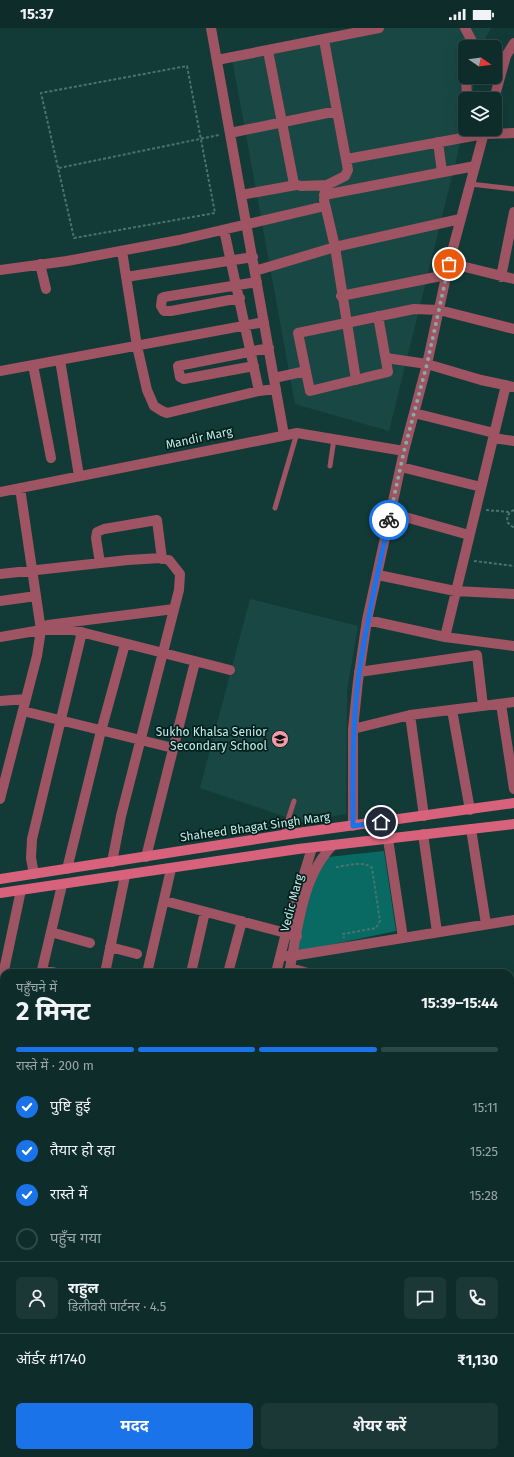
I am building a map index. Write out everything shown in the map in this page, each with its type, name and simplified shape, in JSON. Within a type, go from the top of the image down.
[{"type":"main road","name":"Shaheed Bhagat Singh Marg","points":[[0,879],[514,803]]},
{"type":"main road","points":[[0,893],[333,845],[514,824]]},
{"type":"street","points":[[211,28],[284,435]]},
{"type":"street","points":[[217,60],[379,28]]},
{"type":"street","points":[[465,40],[465,28],[471,40]]},
{"type":"street","points":[[242,195],[296,185],[327,185],[345,176],[348,170],[347,159],[336,111],[324,40]]},
{"type":"street","points":[[496,92],[506,56],[514,42]]},
{"type":"street","points":[[268,51],[293,181],[296,185]]},
{"type":"street","points":[[230,133],[336,111]]},
{"type":"street","points":[[502,133],[514,133]]},
{"type":"street","points":[[347,159],[438,142],[458,136]]},
{"type":"street","points":[[353,826],[353,729],[359,672],[367,620],[404,451],[427,364],[446,275],[483,136]]},
{"type":"street","points":[[438,142],[442,172]]},
{"type":"street","points":[[324,195],[475,166]]},
{"type":"street","points":[[327,185],[324,195],[325,206],[335,247],[341,296],[356,380]]},
{"type":"street","points":[[0,270],[67,261],[122,251],[224,230],[325,206]]},
{"type":"street","points":[[501,276],[514,212]]},
{"type":"street","points":[[255,271],[335,247],[460,219]]},
{"type":"street","points":[[224,230],[232,261],[259,391]]},
{"type":"street","points":[[122,251],[137,346],[147,390],[154,406],[162,412],[167,412],[259,391],[276,389]]},
{"type":"street","points":[[126,277],[253,257]]},
{"type":"street","points":[[40,264],[46,289]]},
{"type":"street","points":[[449,264],[514,279]]},
{"type":"street","points":[[341,296],[446,275]]},
{"type":"street","points":[[240,298],[171,311],[164,311],[161,306],[161,301],[164,297],[237,284],[257,282]]},
{"type":"street","points":[[378,316],[388,372],[310,390],[298,334],[378,316],[414,309],[439,310],[514,329]]},
{"type":"street","points":[[0,370],[264,322]]},
{"type":"street","points":[[254,366],[184,379],[180,377],[178,366],[180,364],[269,348]]},
{"type":"street","points":[[386,358],[427,364],[481,380],[510,386],[494,436],[445,636]]},
{"type":"street","points":[[60,360],[79,476]]},
{"type":"street","points":[[33,365],[51,458]]},
{"type":"street","points":[[274,378],[306,371]]},
{"type":"street","points":[[414,413],[514,441]]},
{"type":"street","name":"Mandir Marg","points":[[0,492],[297,433],[404,451]]},
{"type":"street","points":[[401,467],[481,487]]},
{"type":"street","points":[[0,799],[37,656],[41,630],[20,488]]},
{"type":"street","points":[[391,513],[469,535]]},
{"type":"street","points":[[100,563],[96,538],[97,532],[104,529],[157,520],[162,559]]},
{"type":"street","points":[[0,574],[100,563],[162,559],[169,560],[180,574],[179,590],[121,816],[112,862]]},
{"type":"street","points":[[378,575],[455,591],[514,594]]},
{"type":"street","points":[[0,601],[36,596]]},
{"type":"street","points":[[41,630],[49,623],[174,609]]},
{"type":"street","points":[[367,620],[445,636],[514,646]]},
{"type":"street","points":[[0,637],[41,630],[58,629],[82,632],[230,670]]},
{"type":"street","points":[[34,874],[31,858],[32,839],[82,632]]},
{"type":"street","points":[[67,869],[101,731],[125,644]]},
{"type":"street","points":[[359,672],[477,655],[483,706]]},
{"type":"street","points":[[146,857],[195,662]]},
{"type":"street","points":[[0,701],[26,699]]},
{"type":"street","points":[[353,729],[410,715],[514,702]]},
{"type":"street","points":[[501,704],[514,789]]},
{"type":"street","points":[[452,710],[470,810]]},
{"type":"street","points":[[23,711],[173,748]]},
{"type":"street","points":[[410,715],[424,816]]},
{"type":"street","points":[[471,829],[486,924]]},
{"type":"street","points":[[423,834],[437,932]]},
{"type":"street","points":[[388,838],[403,938]]},
{"type":"street","name":"Vedic Marg","points":[[289,969],[310,881],[323,855],[333,845]]},
{"type":"street","name":"Vedic Marg","points":[[277,969],[286,933],[312,848]]},
{"type":"street","points":[[148,969],[165,901],[171,869]]},
{"type":"street","points":[[106,969],[125,876]]},
{"type":"street","points":[[42,969],[62,885]]},
{"type":"street","points":[[4,969],[21,890]]},
{"type":"street","points":[[165,901],[297,936]]},
{"type":"street","points":[[192,969],[206,912]]},
{"type":"street","points":[[281,956],[292,956],[514,920]]},
{"type":"street","points":[[229,969],[242,921]]},
{"type":"street","points":[[51,932],[90,943]]},
{"type":"street","points":[[110,947],[137,954]]},
{"type":"lane","points":[[470,184],[514,189]]},
{"type":"lane","points":[[275,508],[297,433]]},
{"type":"lane","points":[[330,466],[334,439]]},
{"type":"lane","points":[[283,836],[294,801]]},
{"type":"path","points":[[187,66],[202,139],[216,213],[74,238],[41,93],[187,66]]},
{"type":"path","points":[[59,168],[230,133]]},
{"type":"path","points":[[481,509],[510,512],[514,510]]},
{"type":"path","points":[[510,512],[507,520],[510,526],[514,528]]},
{"type":"path","points":[[470,560],[514,566]]},
{"type":"path","points":[[336,867],[360,864],[368,865],[372,868],[380,921],[376,928],[343,934]]},
{"type":"shaded area","points":[[363,28],[491,28],[485,40],[458,40],[458,84],[474,84],[473,92],[458,92],[458,136],[462,136],[389,431],[295,404],[231,53]]},
{"type":"shaded area","name":"Sukho Khalsa Senior Secondary School","points":[[250,599],[358,626],[347,690],[346,814],[301,822],[200,788]]},
{"type":"shaded area","points":[[384,851],[396,931],[291,953],[319,858]]},
{"type":"way so far","points":[[389,520],[404,451],[427,364],[449,264]]},
{"type":"place","name":"Sukho Khalsa Senior Secondary School","points":[[280,739]]},
{"type":"route","points":[[381,822],[353,826],[353,729],[367,620],[389,520]]}]
